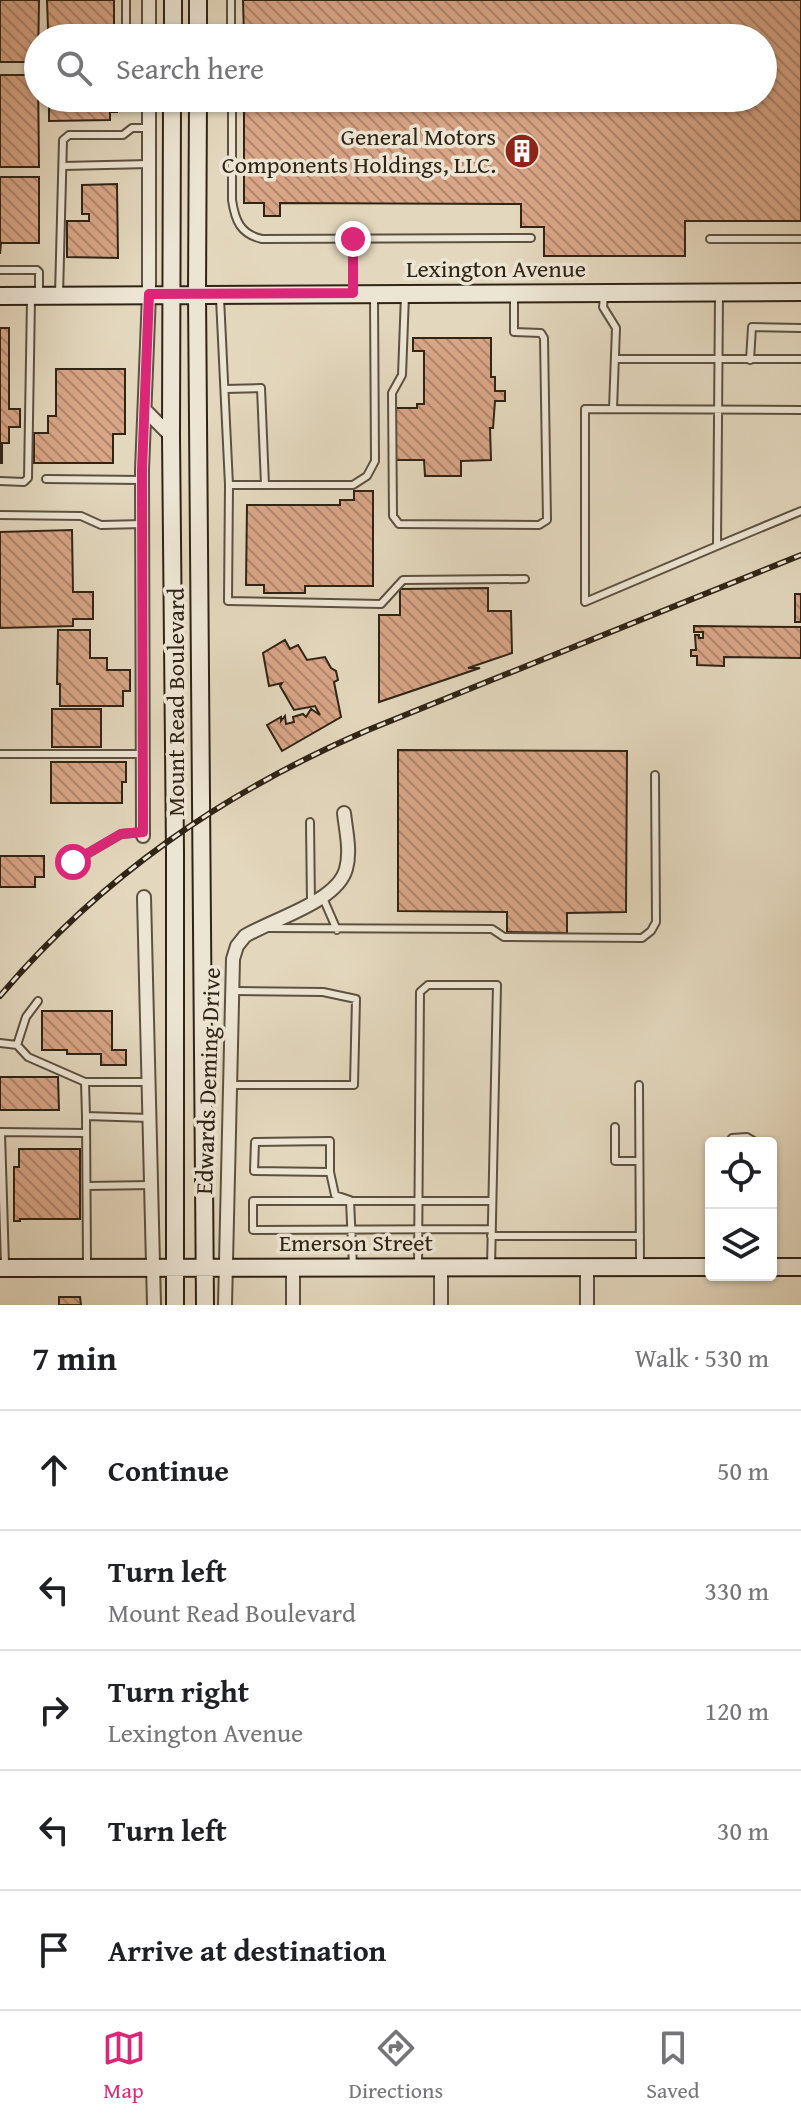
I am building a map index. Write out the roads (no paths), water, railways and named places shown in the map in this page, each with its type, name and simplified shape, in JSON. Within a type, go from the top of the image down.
[{"type":"main road","points":[[173,0],[173,24]]},
{"type":"main road","points":[[198,0],[198,24]]},
{"type":"main road","name":"Mount Read Boulevard","points":[[172,112],[175,1305]]},
{"type":"main road","name":"Mount Read Boulevard","points":[[198,112],[205,1305]]},
{"type":"main road","name":"Lexington Avenue","points":[[0,296],[801,292]]},
{"type":"main road","name":"Emerson Street","points":[[2,1268],[705,1267]]},
{"type":"main road","points":[[777,1267],[801,1267]]},
{"type":"street","points":[[149,0],[149,24]]},
{"type":"street","name":"Mount Read Boulevard","points":[[143,834],[142,480],[149,294],[149,112]]},
{"type":"street","points":[[145,410],[171,436]]},
{"type":"street","name":"Edwards Deming Drive","points":[[225,1267],[233,959],[237,946],[245,936],[335,889],[347,866],[348,840],[344,813]]},
{"type":"street","points":[[144,897],[154,1305]]},
{"type":"street","points":[[225,1267],[225,1305]]},
{"type":"street","points":[[293,1267],[293,1305]]},
{"type":"street","points":[[441,1267],[441,1305]]},
{"type":"street","points":[[587,1267],[587,1305]]},
{"type":"lane","points":[[126,0],[126,24]]},
{"type":"lane","points":[[231,0],[231,24]]},
{"type":"lane","points":[[232,112],[234,214],[240,227],[250,237],[531,238]]},
{"type":"lane","points":[[59,295],[63,140],[69,135],[123,135],[132,128],[149,128]]},
{"type":"lane","points":[[63,166],[149,164]]},
{"type":"lane","points":[[353,239],[353,293]]},
{"type":"lane","points":[[710,239],[801,239]]},
{"type":"lane","points":[[0,270],[39,272],[35,295],[28,478],[24,482],[0,481]]},
{"type":"lane","points":[[604,292],[603,307],[616,328],[613,409]]},
{"type":"lane","points":[[717,546],[719,292]]},
{"type":"lane","points":[[229,485],[353,485],[367,476],[375,461],[374,293]]},
{"type":"lane","points":[[405,293],[402,375],[392,393],[393,516],[399,524],[539,525],[547,520],[544,338],[541,333],[514,332],[514,293]]},
{"type":"lane","points":[[220,294],[229,485],[228,601],[381,604],[403,580],[525,579]]},
{"type":"lane","points":[[750,360],[752,327],[801,328]]},
{"type":"lane","points":[[615,359],[801,359]]},
{"type":"lane","points":[[225,389],[261,388],[265,485]]},
{"type":"lane","points":[[801,410],[585,409],[585,602],[801,511]]},
{"type":"lane","points":[[46,479],[142,480]]},
{"type":"lane","points":[[0,515],[81,516],[101,525],[143,524]]},
{"type":"lane","points":[[0,754],[143,754]]},
{"type":"lane","points":[[259,928],[492,929],[504,937],[642,938],[656,922],[655,775]]},
{"type":"lane","points":[[310,822],[317,901],[337,930]]},
{"type":"lane","points":[[73,862],[121,834],[143,834]]},
{"type":"lane","points":[[418,1267],[420,992],[428,985],[497,985],[491,1267]]},
{"type":"lane","points":[[229,1085],[354,1085],[356,999],[323,992],[233,991]]},
{"type":"lane","points":[[17,1045],[26,1017],[38,1001]]},
{"type":"lane","points":[[0,1043],[17,1045],[28,1057],[85,1082],[149,1082]]},
{"type":"lane","points":[[85,1082],[87,1267]]},
{"type":"lane","points":[[639,1085],[640,1267]]},
{"type":"lane","points":[[86,1116],[149,1118]]},
{"type":"lane","points":[[615,1127],[615,1161],[639,1161]]},
{"type":"lane","points":[[2,1268],[0,1132],[86,1133]]},
{"type":"lane","points":[[330,1172],[254,1171],[255,1142],[330,1141],[330,1172],[335,1195],[350,1200]]},
{"type":"lane","points":[[87,1186],[151,1185]]},
{"type":"lane","points":[[350,1200],[353,1267]]},
{"type":"lane","points":[[492,1201],[253,1201],[253,1230],[418,1230],[640,1236]]},
{"type":"railway","points":[[0,996],[39,953],[123,875],[168,841],[264,781],[368,730],[801,555]]},
{"type":"place","name":"General Motors Components Holdings, LLC.","points":[[522,151]]}]
